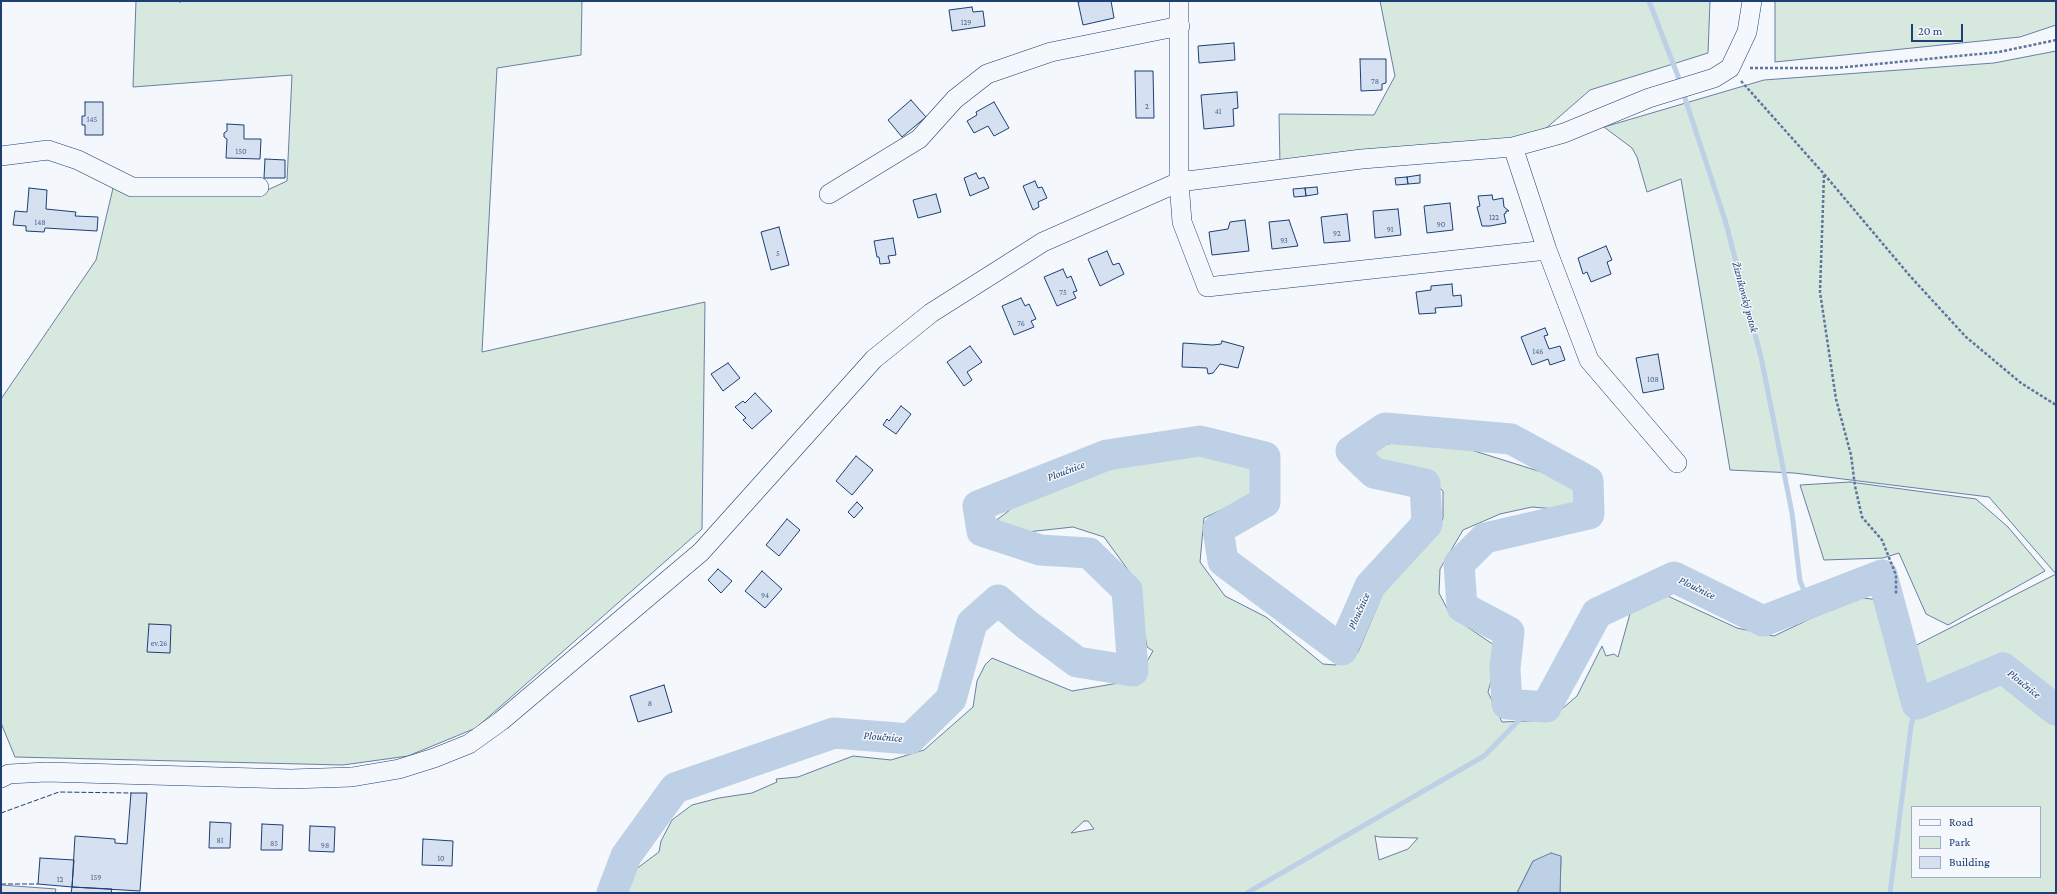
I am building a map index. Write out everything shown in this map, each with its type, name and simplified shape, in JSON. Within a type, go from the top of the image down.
[{"type":"street","points":[[1179,1],[1179,182],[1182,222],[1207,287],[1547,250]]},
{"type":"street","points":[[1,778],[9,774],[46,772],[291,778],[352,777],[399,769],[434,758],[469,744],[501,721],[701,552],[874,359],[931,313],[1043,242],[1179,182],[1362,159],[1513,147],[1564,133],[1649,98],[1714,78],[1730,68],[1748,32],[1752,1]]},
{"type":"street","points":[[829,194],[919,139],[955,99],[987,74],[1051,52],[1180,26]]},
{"type":"street","points":[[1513,147],[1547,250],[1589,360],[1677,464]]},
{"type":"street","points":[[1,156],[48,150],[78,160],[132,187],[259,187]]},
{"type":"path","points":[[1730,68],[1836,68],[1999,52],[2056,40]]},
{"type":"path","points":[[1730,68],[1824,174],[1910,276],[1966,337],[2021,383],[2056,405]]},
{"type":"path","points":[[1824,174],[1820,292],[1836,399],[1851,455],[1855,486],[1862,518],[1882,540],[1896,576],[1896,595]]},
{"type":"green space","points":[[136,1],[582,1],[581,55],[497,68],[482,352],[705,302],[702,529],[476,728],[408,756],[343,765],[15,757],[1,723],[1,399],[96,260],[114,184],[263,192],[287,181],[292,75],[133,87]]},
{"type":"green space","points":[[1380,1],[1710,1],[1708,53],[1590,90],[1536,137],[1280,165],[1279,114],[1374,115],[1395,76]]},
{"type":"green space","points":[[1775,1],[2056,1],[2056,25],[2020,37],[1775,62]]},
{"type":"green space","points":[[2056,51],[2056,574],[1989,497],[1794,473],[1730,470],[1681,179],[1647,192],[1637,157],[1632,148],[1604,127],[1764,80],[1994,63]]},
{"type":"green space","points":[[1433,438],[1567,480],[1584,503],[1580,511],[1532,507],[1500,514],[1463,530],[1440,569],[1439,593],[1451,616],[1500,649],[1488,692],[1502,722],[1549,720],[1577,696],[1602,646],[1606,656],[1614,654],[1618,657],[1631,610],[1659,592],[1737,628],[1774,636],[1856,597],[1879,600],[1900,645],[1897,655],[2056,574],[2056,893],[1560,893],[1561,857],[1533,861],[1517,893],[604,893],[659,852],[661,841],[672,820],[692,805],[719,798],[752,793],[777,782],[776,779],[798,777],[853,756],[891,760],[924,750],[973,707],[977,681],[985,665],[992,658],[1072,691],[1136,680],[1153,651],[1147,647],[1136,581],[1104,537],[1073,527],[1027,532],[994,522],[1024,499],[1168,448],[1264,469],[1265,477],[1247,498],[1204,518],[1200,562],[1225,596],[1266,617],[1323,664],[1335,665],[1358,652],[1394,567],[1437,533],[1443,518],[1443,491],[1425,474],[1369,459],[1372,446]],"holes":[[[1084,821],[1088,821],[1094,829],[1071,833]],[[1375,836],[1379,837],[1418,838],[1408,849],[1379,860]]]},
{"type":"green space","points":[[1850,482],[1976,499],[2008,527],[2045,571],[1948,625],[1926,614],[1899,553],[1883,558],[1824,560],[1800,485]]},
{"type":"shaded area","points":[[1,885],[56,889],[55,893],[1,893]]},
{"type":"water","points":[[1551,853],[1561,856],[1560,893],[1517,893],[1533,861]]},
{"type":"building","points":[[1111,1],[1114,18],[1083,25],[1078,2]]},
{"type":"building","points":[[972,7],[973,12],[983,11],[985,26],[952,31],[949,10]]},
{"type":"building","points":[[1234,43],[1235,60],[1199,63],[1198,46]]},
{"type":"building","points":[[1360,59],[1386,59],[1386,83],[1382,84],[1382,90],[1361,91]]},
{"type":"building","points":[[1135,71],[1153,71],[1154,118],[1136,118]]},
{"type":"building","points":[[1237,92],[1238,108],[1233,109],[1234,126],[1204,129],[1201,95]]},
{"type":"building","points":[[911,100],[926,117],[902,137],[888,120]]},
{"type":"building","points":[[85,102],[103,102],[103,135],[85,135],[85,125],[82,125],[82,116],[85,116]]},
{"type":"building","points":[[994,102],[1009,128],[994,136],[988,126],[974,133],[967,121],[977,115],[976,112]]},
{"type":"building","points":[[227,124],[244,125],[244,139],[261,139],[260,159],[226,158],[227,139],[224,137],[224,133],[227,131]]},
{"type":"building","points":[[265,159],[285,160],[285,178],[264,178]]},
{"type":"building","points":[[976,173],[979,179],[984,177],[989,188],[970,196],[964,178]]},
{"type":"building","points":[[1420,175],[1420,183],[1408,184],[1407,177]]},
{"type":"building","points":[[1407,177],[1408,184],[1396,185],[1395,178]]},
{"type":"building","points":[[1035,181],[1038,188],[1042,187],[1047,198],[1038,202],[1039,207],[1033,210],[1023,186]]},
{"type":"building","points":[[1317,187],[1318,194],[1306,196],[1305,188]]},
{"type":"building","points":[[29,188],[47,190],[46,209],[76,212],[75,216],[98,217],[97,231],[45,228],[44,232],[26,231],[26,226],[13,225],[15,211],[27,212]]},
{"type":"building","points":[[1305,188],[1306,196],[1294,197],[1293,189]]},
{"type":"building","points":[[936,194],[941,212],[918,218],[913,200]]},
{"type":"building","points":[[1492,195],[1493,200],[1503,198],[1504,207],[1509,211],[1506,211],[1504,214],[1506,223],[1482,226],[1477,207],[1480,206],[1478,196]]},
{"type":"building","points":[[1450,203],[1453,230],[1427,233],[1424,206]]},
{"type":"building","points":[[1398,209],[1401,235],[1375,238],[1373,211]]},
{"type":"building","points":[[1347,214],[1350,241],[1324,243],[1321,217]]},
{"type":"building","points":[[1245,220],[1249,251],[1212,255],[1209,232],[1228,229],[1230,222]]},
{"type":"building","points":[[1289,220],[1298,246],[1272,249],[1269,222]]},
{"type":"building","points":[[779,227],[789,265],[771,270],[761,232]]},
{"type":"building","points":[[893,238],[896,255],[888,256],[890,263],[880,264],[874,241]]},
{"type":"building","points":[[1606,246],[1612,260],[1607,262],[1611,274],[1591,282],[1587,272],[1583,274],[1578,258]]},
{"type":"building","points":[[1107,251],[1113,265],[1119,263],[1124,274],[1100,286],[1088,259]]},
{"type":"building","points":[[1063,269],[1067,278],[1071,276],[1077,291],[1073,292],[1076,298],[1057,306],[1044,277]]},
{"type":"building","points":[[1452,284],[1453,296],[1461,295],[1462,306],[1435,308],[1436,313],[1419,314],[1416,292],[1431,290],[1431,286]]},
{"type":"building","points":[[1021,298],[1025,306],[1029,304],[1036,319],[1031,321],[1034,327],[1014,335],[1002,306]]},
{"type":"building","points":[[1545,328],[1548,335],[1544,336],[1549,349],[1560,346],[1565,360],[1550,365],[1548,359],[1532,365],[1521,337]]},
{"type":"building","points":[[1222,341],[1244,347],[1238,368],[1220,364],[1213,373],[1208,374],[1207,368],[1182,367],[1183,343],[1213,345],[1221,344]]},
{"type":"building","points":[[970,346],[982,362],[967,372],[972,380],[964,386],[947,362]]},
{"type":"building","points":[[1658,354],[1664,389],[1643,393],[1636,358]]},
{"type":"building","points":[[728,363],[740,378],[723,391],[711,374]]},
{"type":"building","points":[[755,393],[772,411],[752,429],[743,420],[746,418],[735,407],[743,401],[745,403]]},
{"type":"building","points":[[901,406],[911,414],[896,434],[883,425],[887,419],[889,421]]},
{"type":"building","points":[[856,456],[873,470],[852,495],[836,481]]},
{"type":"building","points":[[857,502],[863,508],[854,518],[848,512]]},
{"type":"building","points":[[787,519],[800,530],[779,556],[766,545]]},
{"type":"building","points":[[718,569],[732,581],[721,593],[708,580]]},
{"type":"building","points":[[762,571],[782,589],[765,608],[745,591]]},
{"type":"building","points":[[149,624],[171,625],[170,653],[147,652]]},
{"type":"building","points":[[664,685],[672,712],[638,722],[630,696]]},
{"type":"building","points":[[131,793],[147,793],[140,891],[72,887],[75,836],[115,839],[115,843],[127,844]]},
{"type":"building","points":[[210,822],[231,823],[230,848],[209,848]]},
{"type":"building","points":[[262,824],[283,825],[282,850],[261,850]]},
{"type":"building","points":[[310,826],[335,827],[334,852],[309,851]]},
{"type":"building","points":[[423,839],[453,841],[452,866],[422,865]]},
{"type":"building","points":[[40,858],[74,860],[72,887],[38,884]]},
{"type":"building","points":[[72,887],[112,889],[111,893],[71,893]]},
{"type":"waterway","name":"Žizníkovský potok","points":[[1649,1],[1681,84]]},
{"type":"waterway","name":"Žizníkovský potok","points":[[1683,92],[1725,220],[1761,357],[1792,513],[1800,581],[1809,602]]},
{"type":"waterway","name":"Ploučnice","points":[[612,893],[626,856],[675,788],[834,733],[910,739],[951,699],[972,623],[998,600],[1026,624],[1077,662],[1133,671],[1127,590],[1089,553],[1040,550],[982,531],[978,506],[1107,455],[1200,441],[1265,457],[1265,502],[1218,529],[1223,561],[1342,650],[1370,586],[1427,524],[1425,484],[1374,473],[1351,451],[1385,428],[1511,439],[1588,481],[1589,514],[1485,538],[1459,564],[1462,607],[1509,632],[1505,668],[1507,704],[1546,707],[1597,613],[1674,577],[1763,621],[1882,575],[1917,704],[2003,668],[2056,710]]},
{"type":"waterway","points":[[1890,893],[1911,726],[1917,704]]},
{"type":"waterway","points":[[1247,893],[1484,756],[1533,706]]},
{"type":"fence","points":[[1,813],[59,792],[131,793]]},
{"type":"fence","points":[[1,884],[38,884]]}]
